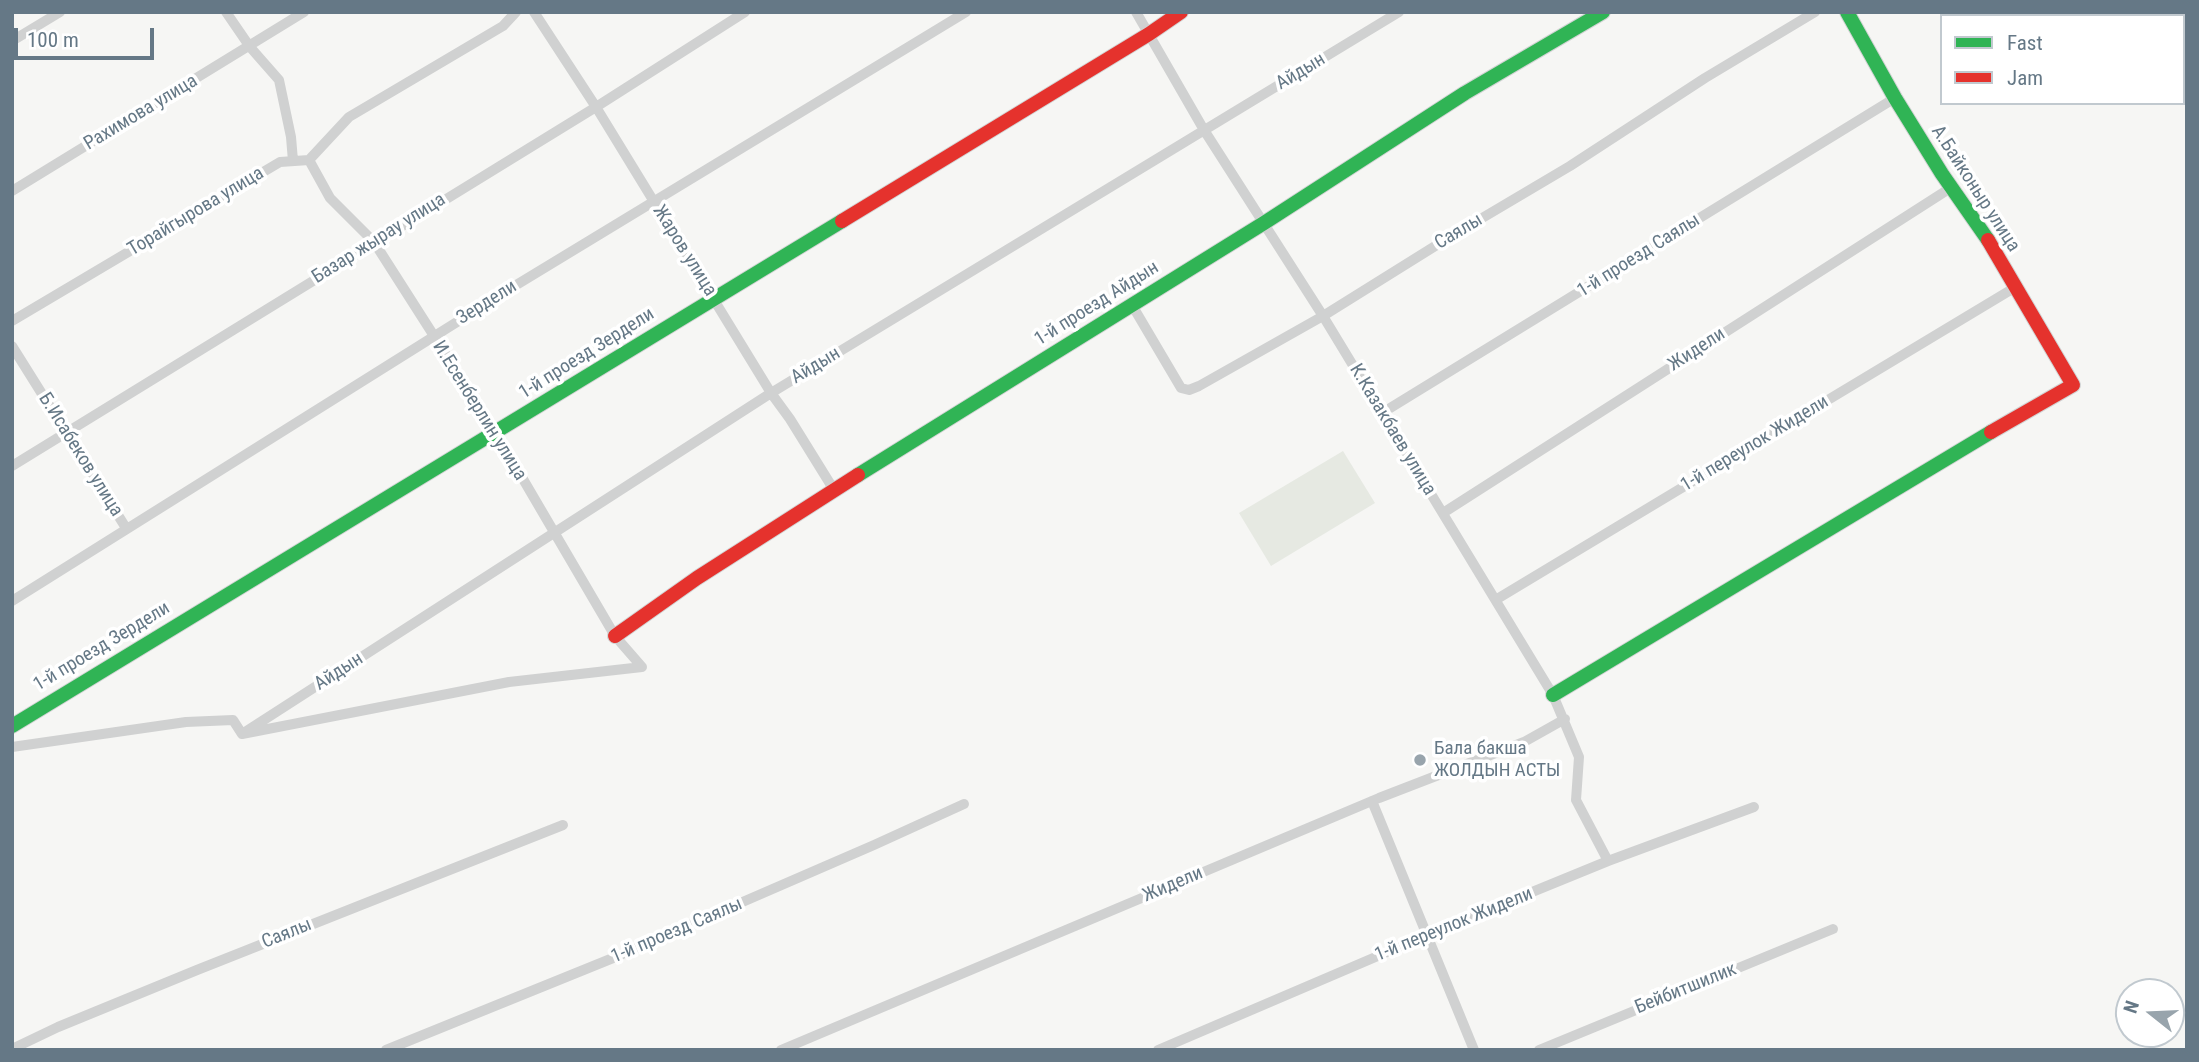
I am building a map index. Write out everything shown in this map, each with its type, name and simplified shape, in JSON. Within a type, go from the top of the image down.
[{"type":"street","points":[[12,41],[60,12]]},
{"type":"street","points":[[226,12],[250,47],[279,80],[291,137],[293,161]]},
{"type":"street","name":"Рахимова улица","points":[[12,191],[304,12]]},
{"type":"street","points":[[309,160],[349,117],[503,26],[516,12]]},
{"type":"street","name":"Жаров улица","points":[[534,12],[596,107],[834,491]]},
{"type":"street","name":"Базар жырау улица","points":[[12,466],[596,107],[745,12]]},
{"type":"street","name":"Зердели","points":[[12,601],[508,290],[966,12]]},
{"type":"street","name":"К.Казакбаев улица","points":[[1136,12],[1204,130],[1323,316],[1553,695],[1579,757],[1576,800],[1608,861]]},
{"type":"street","name":"1-й проезд Зердели","points":[[12,726],[34,710],[496,433],[1181,12]]},
{"type":"street","name":"Айдын","points":[[242,734],[771,393],[1399,12]]},
{"type":"street","name":"1-й проезд Айдын","points":[[615,636],[697,578],[834,491],[1264,223],[1465,93],[1603,12]]},
{"type":"street","name":"Саялы","points":[[1132,305],[1181,388],[1189,390],[1199,386],[1323,316],[1570,166],[1705,78],[1815,12]]},
{"type":"street","name":"А.Байконыр улица","points":[[1553,695],[1955,452],[2073,385],[1978,224],[1895,98],[1847,12]]},
{"type":"street","name":"1-й проезд Саялы","points":[[1382,414],[1895,98]]},
{"type":"street","name":"Торайгырова улица","points":[[12,321],[280,162],[309,160]]},
{"type":"street","name":"И.Есенберлин улица","points":[[242,734],[509,682],[642,667],[615,636],[496,433],[374,242],[330,198],[309,160]]},
{"type":"street","name":"Жидели","points":[[1443,513],[1952,187]]},
{"type":"street","name":"1-й переулок Жидели","points":[[1497,599],[2014,288]]},
{"type":"street","name":"Б.Исабеков улица","points":[[12,346],[126,528]]},
{"type":"street","name":"Жидели","points":[[781,1050],[1372,802],[1524,742],[1565,719]]},
{"type":"street","points":[[12,747],[186,722],[233,720],[242,734]]},
{"type":"street","points":[[1372,802],[1474,1050]]},
{"type":"street","name":"1-й проезд Саялы","points":[[386,1050],[631,950],[964,804]]},
{"type":"street","name":"1-й переулок Жидели","points":[[1158,1050],[1608,861],[1754,807]]},
{"type":"street","name":"Саялы","points":[[12,1049],[58,1027],[197,970],[563,825]]},
{"type":"street","name":"Бейбитшилик","points":[[1539,1050],[1833,929]]},
{"type":"shaded area","points":[[1343,451],[1375,503],[1271,566],[1239,513]]},
{"type":"traffic: fast","points":[[858,475],[1264,223],[1465,93],[1603,12]]},
{"type":"traffic: fast","points":[[1847,12],[1895,98],[1942,174],[1988,240]]},
{"type":"traffic: fast","points":[[12,726],[842,221]]},
{"type":"traffic: fast","points":[[1553,695],[1991,432]]},
{"type":"traffic: jam","points":[[842,221],[1181,12]]},
{"type":"traffic: jam","points":[[1988,240],[2073,385],[1991,432]]},
{"type":"traffic: jam","points":[[615,636],[697,578],[858,475]]},
{"type":"place","name":"Бала бакша ЖОЛДЫН АСТЫ","points":[[1420,760]]}]
